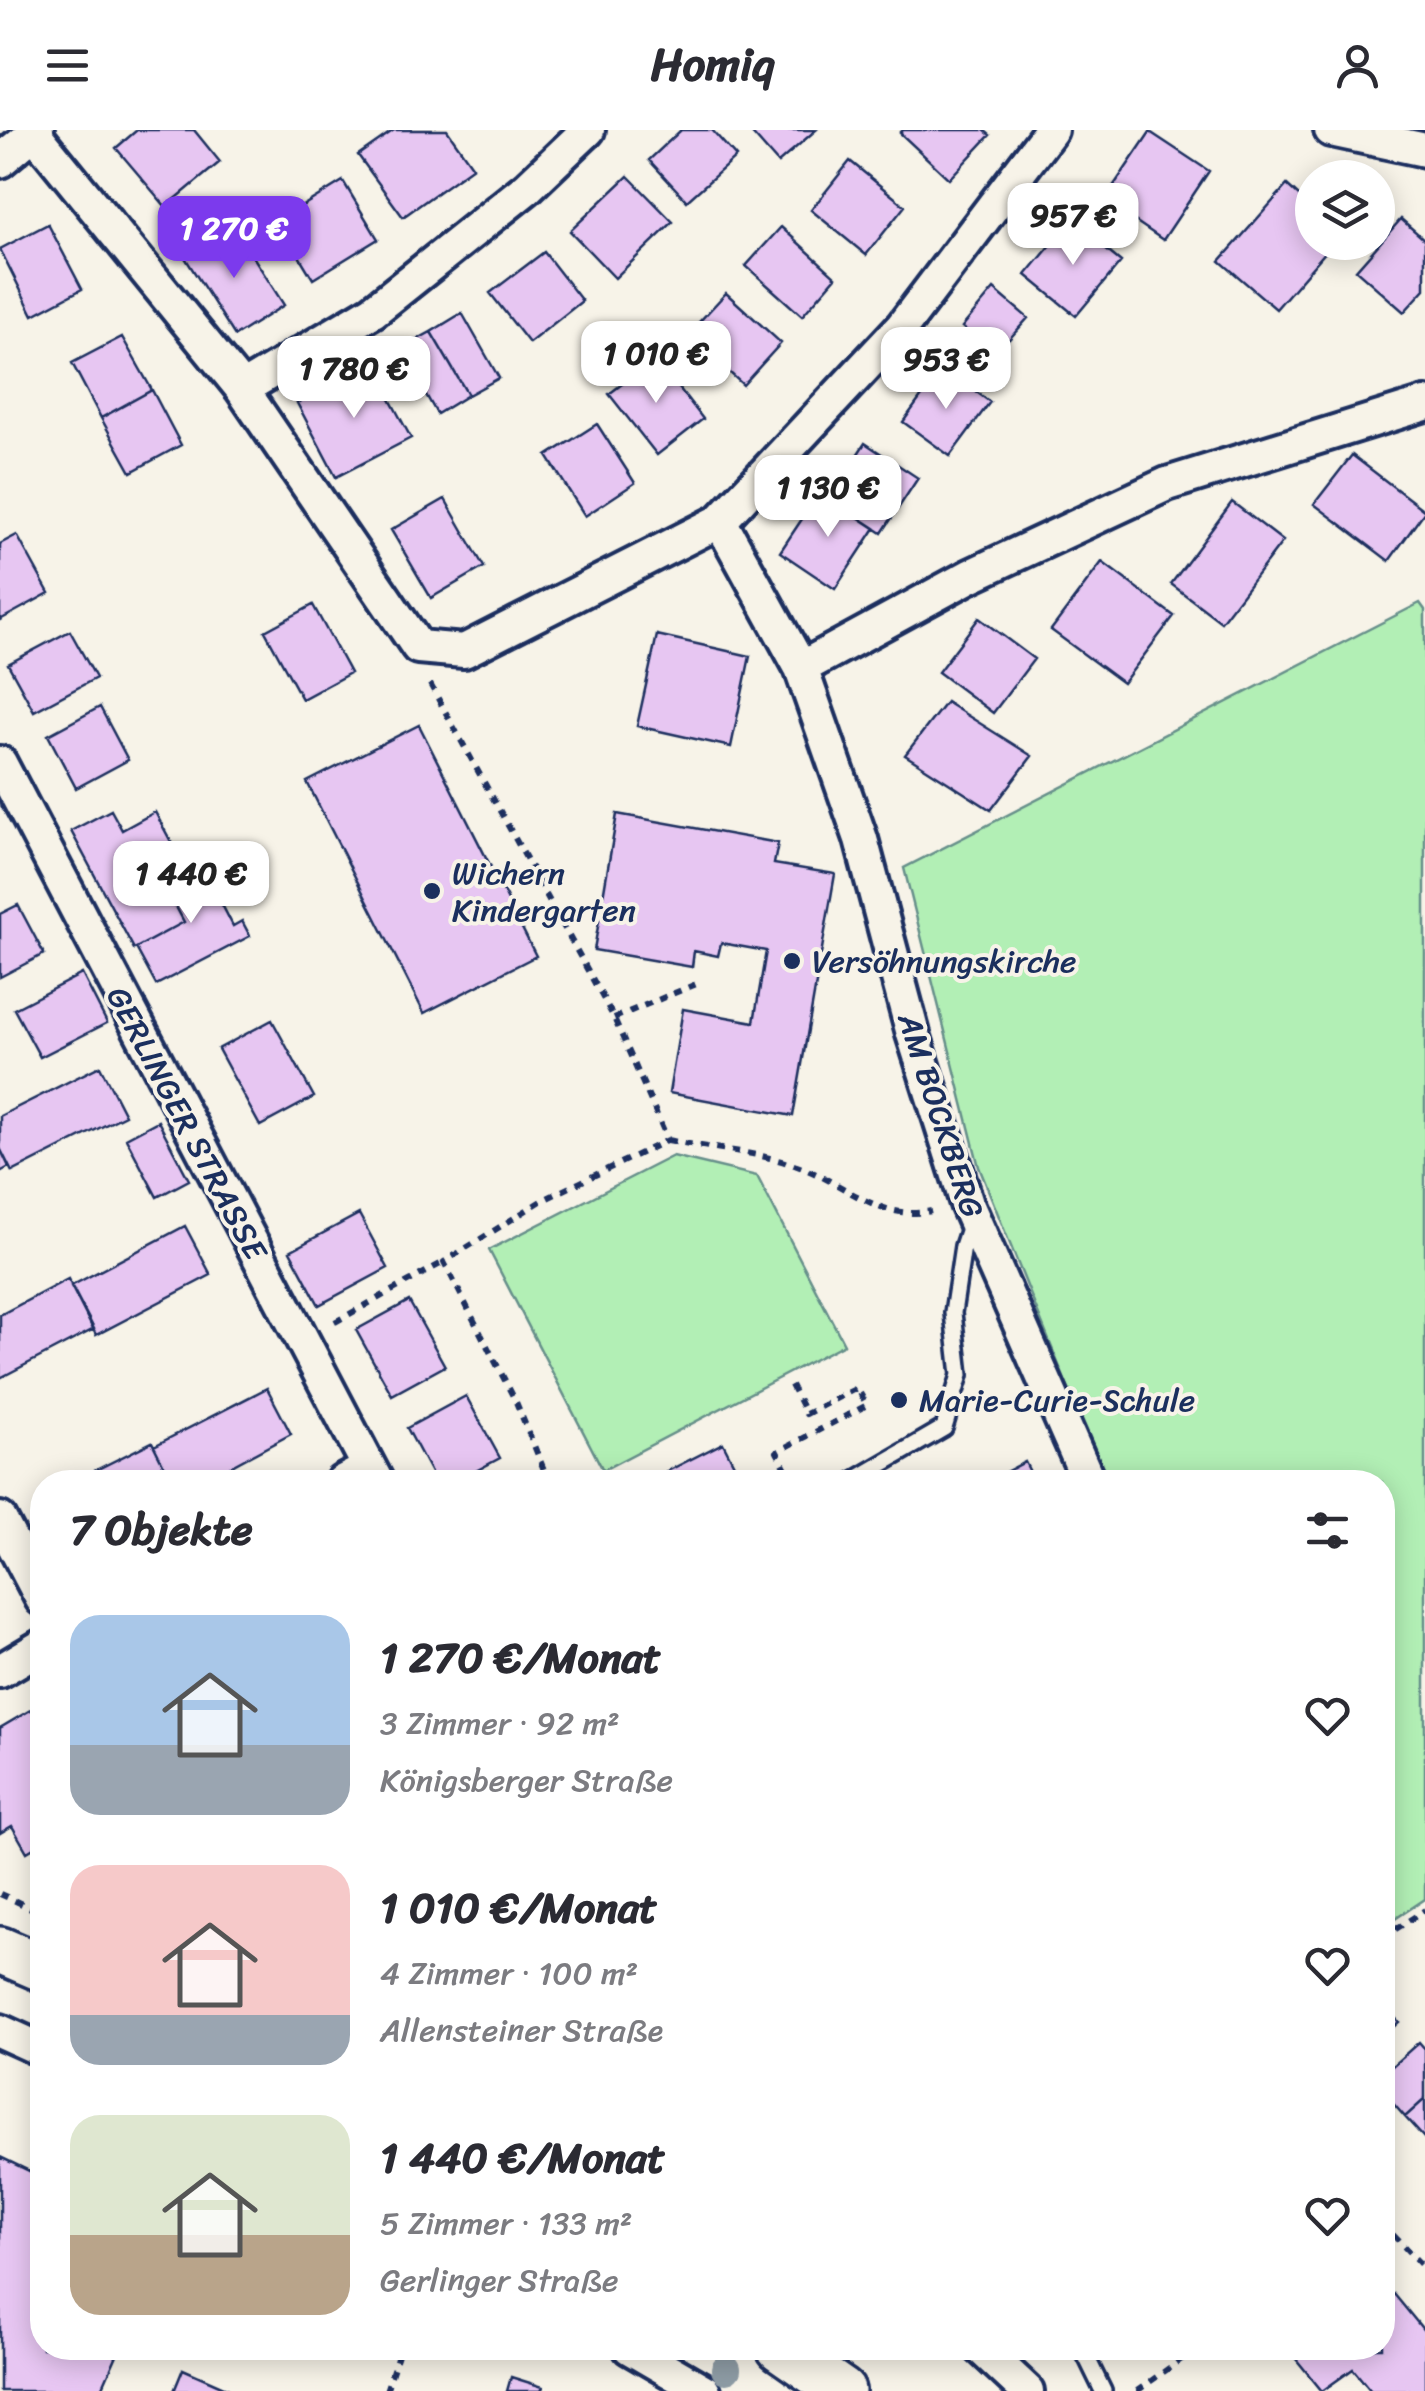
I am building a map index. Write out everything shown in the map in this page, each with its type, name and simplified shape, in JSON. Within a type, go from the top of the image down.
[{"type":"main road","points":[[0,1950],[30,1963]]},
{"type":"main road","points":[[797,2360],[842,2391]]},
{"type":"street","points":[[242,389],[373,312],[527,188],[588,130]]},
{"type":"street","points":[[0,161],[36,132],[242,389],[418,647],[464,652],[720,521],[902,326],[1052,130]]},
{"type":"street","points":[[1331,130],[1425,150]]},
{"type":"street","points":[[801,668],[970,576],[1167,484],[1425,404]]},
{"type":"street","name":"AM BOCKBERG","points":[[720,521],[801,668],[862,839],[912,1034],[970,1211],[1084,1470]]},
{"type":"street","name":"GERLINGER STRASSE","points":[[0,763],[303,1340],[360,1470]]},
{"type":"street","points":[[0,1519],[30,1576]]},
{"type":"street","points":[[0,1671],[30,1653]]},
{"type":"street","points":[[0,2030],[30,2044]]},
{"type":"street","points":[[651,2360],[704,2391]]},
{"type":"street","points":[[994,2360],[1027,2391]]},
{"type":"lane","points":[[872,1470],[944,1428],[960,1375],[953,1313],[970,1211]]},
{"type":"lane","points":[[1088,2360],[1103,2391]]},
{"type":"path","points":[[418,647],[434,697],[614,1018],[668,1140]]},
{"type":"path","points":[[614,1018],[701,982]]},
{"type":"path","points":[[303,1340],[444,1262],[541,1202],[668,1140],[794,1164],[859,1193],[884,1211],[905,1216],[970,1211]]},
{"type":"path","points":[[444,1262],[516,1402],[543,1470]]},
{"type":"path","points":[[788,1470],[778,1452],[867,1405],[858,1388],[806,1414],[791,1384]]},
{"type":"path","points":[[0,1894],[30,1908]]},
{"type":"path","points":[[1395,1931],[1423,1915]]},
{"type":"path","points":[[1395,2237],[1425,2269]]},
{"type":"path","points":[[386,2391],[396,2360]]},
{"type":"path","points":[[1137,2391],[1180,2360]]},
{"type":"green space","points":[[1420,603],[1425,610],[1425,1899],[1395,1919],[1395,1470],[1101,1470],[979,1167],[904,868]]},
{"type":"green space","points":[[673,1156],[757,1176],[844,1344],[603,1470],[489,1250]]},
{"type":"building","points":[[137,130],[194,130],[220,162],[166,207],[116,148]]},
{"type":"building","points":[[394,130],[447,130],[473,167],[403,217],[358,155]]},
{"type":"building","points":[[681,130],[712,130],[736,157],[687,201],[649,160]]},
{"type":"building","points":[[749,130],[816,130],[778,163]]},
{"type":"building","points":[[984,130],[990,135],[949,179],[900,133]]},
{"type":"building","points":[[1150,132],[1209,171],[1163,240],[1104,200]]},
{"type":"building","points":[[850,161],[905,206],[866,255],[811,210]]},
{"type":"building","points":[[628,176],[673,222],[615,278],[570,231]]},
{"type":"building","points":[[343,181],[378,239],[313,279],[278,221]]},
{"type":"building","points":[[1287,185],[1295,192],[1295,260],[1318,260],[1276,309],[1220,261]]},
{"type":"building","points":[[1401,219],[1425,240],[1425,289],[1404,312],[1356,270],[1365,260],[1395,260],[1395,226]]},
{"type":"building","points":[[1071,221],[1121,262],[1076,316],[1026,275]]},
{"type":"building","points":[[48,224],[82,289],[33,315],[0,249]]},
{"type":"building","points":[[233,225],[284,305],[235,336],[184,256]]},
{"type":"building","points":[[781,227],[836,277],[802,316],[746,266]]},
{"type":"building","points":[[544,252],[582,301],[529,343],[490,293]]},
{"type":"building","points":[[994,289],[1028,318],[995,355],[962,327]]},
{"type":"building","points":[[726,293],[781,343],[743,385],[688,334]]},
{"type":"building","points":[[462,313],[499,378],[468,395],[431,332]]},
{"type":"building","points":[[431,332],[468,395],[437,414],[400,349]]},
{"type":"building","points":[[122,337],[152,390],[101,418],[72,363]]},
{"type":"building","points":[[656,358],[703,419],[657,455],[609,394]]},
{"type":"building","points":[[371,364],[411,438],[336,477],[297,403]]},
{"type":"building","points":[[943,367],[990,402],[950,456],[903,422]]},
{"type":"building","points":[[152,390],[181,445],[131,472],[101,418]]},
{"type":"building","points":[[597,424],[635,483],[585,516],[547,456]]},
{"type":"building","points":[[865,443],[918,478],[882,533],[829,498]]},
{"type":"building","points":[[1352,455],[1425,511],[1389,561],[1314,504]]},
{"type":"building","points":[[820,492],[875,528],[835,589],[780,552]]},
{"type":"building","points":[[445,499],[484,567],[431,598],[391,530]]},
{"type":"building","points":[[1232,502],[1283,541],[1221,622],[1171,584]]},
{"type":"building","points":[[17,535],[49,593],[0,620],[0,544]]},
{"type":"building","points":[[1102,562],[1174,616],[1123,683],[1051,630]]},
{"type":"building","points":[[313,605],[350,673],[302,699],[265,631]]},
{"type":"building","points":[[979,618],[1034,659],[993,713],[938,672]]},
{"type":"building","points":[[70,631],[96,678],[34,711],[8,664]]},
{"type":"building","points":[[657,635],[750,656],[731,747],[637,726]]},
{"type":"building","points":[[946,702],[1032,756],[991,810],[905,755]]},
{"type":"building","points":[[100,707],[128,760],[76,788],[48,735]]},
{"type":"building","points":[[419,725],[536,956],[424,1013],[307,782]]},
{"type":"building","points":[[111,810],[122,830],[155,812],[184,866],[161,878],[184,922],[134,949],[71,831]]},
{"type":"building","name":"Versöhnungskirche","points":[[617,814],[778,843],[774,864],[835,874],[793,1116],[669,1093],[683,1009],[754,1022],[766,951],[721,943],[718,956],[694,951],[692,967],[594,950]]},
{"type":"building","points":[[198,858],[233,926],[242,921],[250,936],[156,985],[136,948],[184,922],[161,878]]},
{"type":"building","points":[[18,905],[44,954],[0,977],[0,914]]},
{"type":"building","points":[[82,974],[107,1023],[40,1057],[14,1009]]},
{"type":"building","points":[[272,1020],[314,1097],[260,1126],[218,1049]]},
{"type":"building","points":[[100,1066],[125,1115],[12,1172],[0,1148],[0,1116]]},
{"type":"building","points":[[158,1121],[189,1180],[157,1197],[126,1138]]},
{"type":"building","points":[[0,1148],[9,1167],[0,1172]]},
{"type":"building","points":[[359,1214],[388,1268],[319,1305],[290,1251]]},
{"type":"building","points":[[185,1226],[211,1275],[96,1335],[71,1286]]},
{"type":"building","points":[[68,1279],[94,1329],[0,1378],[0,1315]]},
{"type":"building","points":[[409,1301],[445,1366],[392,1395],[356,1330]]},
{"type":"building","points":[[267,1388],[291,1434],[224,1470],[166,1470],[154,1446]]},
{"type":"building","points":[[466,1396],[500,1458],[478,1470],[430,1470],[407,1428]]},
{"type":"building","points":[[152,1442],[166,1470],[96,1470]]},
{"type":"building","points":[[723,1443],[737,1470],[670,1470]]},
{"type":"building","points":[[1025,1462],[1029,1470],[1009,1470]]},
{"type":"building","points":[[30,1710],[27,1852],[12,1826],[0,1833],[0,1728]]},
{"type":"building","points":[[1419,2042],[1425,2049],[1425,2099],[1405,2117],[1395,2106],[1395,2063]]},
{"type":"building","points":[[1425,2099],[1425,2139],[1405,2117]]},
{"type":"building","points":[[0,2157],[30,2171],[30,2360],[115,2360],[101,2391],[0,2391]]},
{"type":"building","points":[[1395,2295],[1425,2332],[1425,2391],[1371,2391],[1353,2369],[1322,2391],[1297,2360],[1395,2360]]},
{"type":"building","points":[[183,2369],[233,2391],[174,2391]]},
{"type":"building","points":[[511,2377],[543,2387],[541,2391],[507,2391]]},
{"type":"place","name":"Wichern Kindergarten","points":[[432,891]]},
{"type":"place","name":"Versöhnungskirche","points":[[792,961]]},
{"type":"place","name":"Marie-Curie-Schule","points":[[899,1400]]}]
